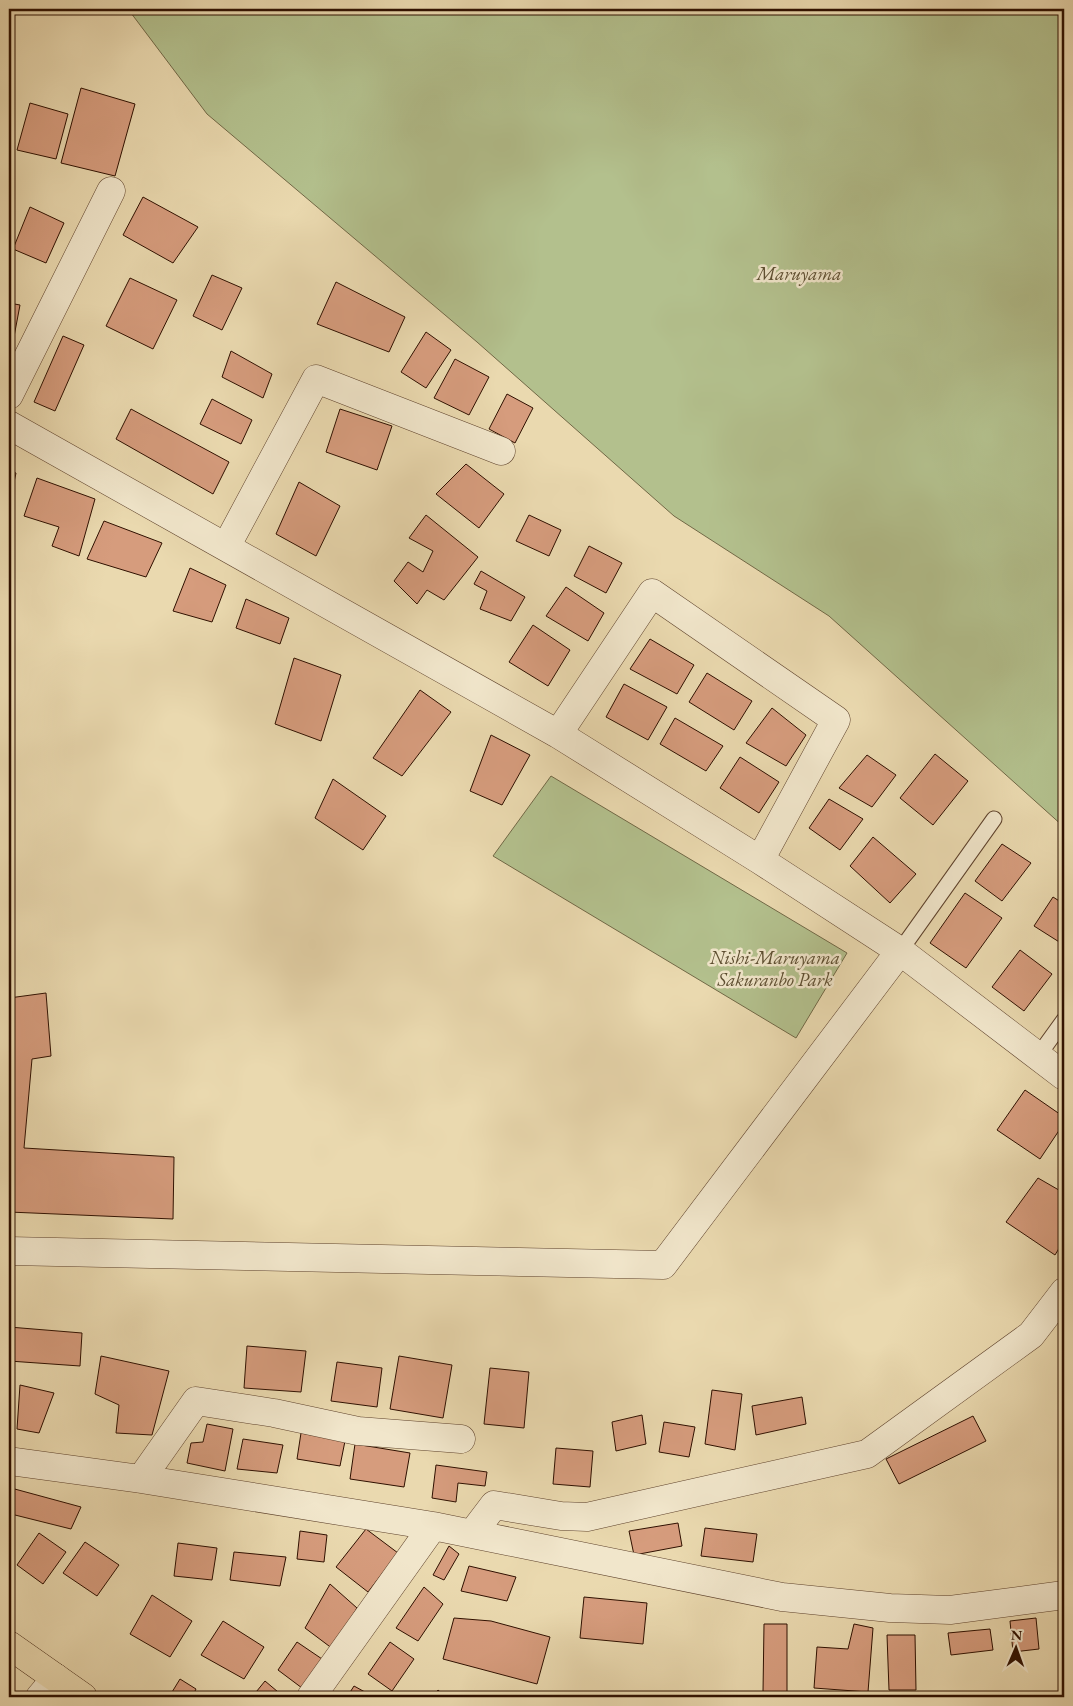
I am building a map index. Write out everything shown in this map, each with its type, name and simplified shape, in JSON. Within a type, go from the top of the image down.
[{"type":"main road","points":[[9,1645],[48,1688],[83,1697]]},
{"type":"street","points":[[9,395],[111,191]]},
{"type":"street","points":[[226,547],[316,379],[501,451]]},
{"type":"street","points":[[9,425],[558,734],[760,860],[900,951],[1064,1076]]},
{"type":"street","points":[[558,734],[652,593],[836,720],[760,860]]},
{"type":"street","points":[[9,1251],[663,1265],[900,951]]},
{"type":"street","points":[[472,1534],[494,1505],[561,1516],[587,1517],[866,1454],[1032,1335],[1064,1292]]},
{"type":"street","points":[[141,1479],[196,1401],[274,1413],[358,1431],[461,1439]]},
{"type":"street","points":[[9,1461],[141,1479],[433,1526],[782,1597],[890,1608],[950,1610],[1064,1595]]},
{"type":"street","points":[[311,1697],[433,1526]]},
{"type":"lane","points":[[900,951],[994,819]]},
{"type":"lane","points":[[1038,1056],[1064,1020]]},
{"type":"green space","name":"Maruyama","points":[[128,9],[1064,9],[1064,827],[829,616],[674,516],[477,342],[207,114]]},
{"type":"green space","name":"Nishi-Maruyama Sakuranbo Park","points":[[551,776],[847,953],[796,1038],[493,856]]},
{"type":"building","points":[[81,88],[135,104],[115,176],[61,163]]},
{"type":"building","points":[[30,103],[68,114],[56,159],[17,150]]},
{"type":"building","points":[[143,197],[198,227],[173,263],[123,235]]},
{"type":"building","points":[[30,207],[64,223],[46,263],[13,249]]},
{"type":"building","points":[[212,275],[242,288],[222,330],[193,316]]},
{"type":"building","points":[[130,278],[177,300],[153,349],[106,326]]},
{"type":"building","points":[[336,282],[405,317],[389,352],[317,324]]},
{"type":"building","points":[[9,303],[20,305],[13,342],[9,342]]},
{"type":"building","points":[[426,332],[451,350],[426,388],[401,372]]},
{"type":"building","points":[[63,336],[84,345],[55,411],[34,402]]},
{"type":"building","points":[[231,351],[272,374],[263,398],[222,377]]},
{"type":"building","points":[[455,359],[489,377],[469,415],[434,398]]},
{"type":"building","points":[[507,394],[533,408],[515,443],[489,429]]},
{"type":"building","points":[[212,399],[252,420],[241,444],[200,424]]},
{"type":"building","points":[[131,409],[229,462],[213,494],[116,439]]},
{"type":"building","points":[[340,409],[392,426],[377,470],[326,452]]},
{"type":"building","points":[[466,464],[504,494],[479,528],[436,494]]},
{"type":"building","points":[[9,471],[16,473],[9,505]]},
{"type":"building","points":[[37,478],[95,499],[79,556],[52,546],[59,527],[24,516]]},
{"type":"building","points":[[299,482],[340,506],[316,556],[276,534]]},
{"type":"building","points":[[426,515],[478,557],[444,600],[427,590],[417,604],[394,581],[408,562],[423,572],[433,551],[409,538]]},
{"type":"building","points":[[529,515],[561,530],[549,556],[516,541]]},
{"type":"building","points":[[104,521],[162,543],[146,577],[87,559]]},
{"type":"building","points":[[589,546],[622,563],[606,593],[574,576]]},
{"type":"building","points":[[190,568],[226,585],[212,622],[173,611]]},
{"type":"building","points":[[481,571],[525,597],[511,621],[480,609],[487,591],[474,584]]},
{"type":"building","points":[[566,587],[604,613],[588,641],[546,616]]},
{"type":"building","points":[[246,599],[289,618],[280,644],[236,628]]},
{"type":"building","points":[[533,625],[570,650],[548,686],[509,662]]},
{"type":"building","points":[[650,639],[694,665],[677,694],[630,669]]},
{"type":"building","points":[[294,658],[341,675],[321,741],[275,724]]},
{"type":"building","points":[[707,673],[752,701],[734,730],[689,702]]},
{"type":"building","points":[[624,684],[667,707],[648,740],[606,717]]},
{"type":"building","points":[[420,690],[451,712],[402,776],[373,758]]},
{"type":"building","points":[[772,708],[806,735],[786,766],[746,743]]},
{"type":"building","points":[[675,718],[723,746],[706,771],[660,744]]},
{"type":"building","points":[[491,735],[530,755],[502,805],[470,791]]},
{"type":"building","points":[[935,754],[968,781],[933,825],[900,798]]},
{"type":"building","points":[[867,755],[896,775],[872,807],[839,788]]},
{"type":"building","points":[[740,757],[779,782],[759,813],[720,788]]},
{"type":"building","points":[[333,779],[386,816],[363,850],[315,818]]},
{"type":"building","points":[[829,799],[863,819],[840,850],[809,828]]},
{"type":"building","points":[[873,837],[916,874],[890,903],[850,866]]},
{"type":"building","points":[[1002,844],[1031,863],[1002,901],[975,881]]},
{"type":"building","points":[[965,893],[1002,918],[966,968],[930,943]]},
{"type":"building","points":[[1053,897],[1064,904],[1064,945],[1034,926]]},
{"type":"building","points":[[1020,950],[1052,974],[1024,1011],[992,987]]},
{"type":"building","points":[[46,993],[51,1056],[32,1059],[24,1148],[174,1157],[173,1219],[9,1212],[9,1084],[11,1060],[9,1060],[9,998]]},
{"type":"building","points":[[1025,1090],[1064,1117],[1064,1123],[1040,1159],[997,1130]]},
{"type":"building","points":[[1038,1178],[1064,1193],[1064,1240],[1055,1255],[1006,1222]]},
{"type":"building","points":[[9,1327],[82,1333],[80,1366],[9,1361]]},
{"type":"building","points":[[247,1346],[306,1351],[301,1392],[244,1388]]},
{"type":"building","points":[[101,1356],[169,1371],[152,1435],[116,1433],[119,1405],[95,1394]]},
{"type":"building","points":[[399,1356],[452,1365],[443,1418],[390,1409]]},
{"type":"building","points":[[337,1362],[382,1368],[377,1407],[331,1401]]},
{"type":"building","points":[[490,1368],[529,1372],[524,1428],[484,1424]]},
{"type":"building","points":[[20,1385],[54,1393],[39,1433],[17,1429]]},
{"type":"building","points":[[712,1390],[742,1394],[735,1450],[705,1444]]},
{"type":"building","points":[[802,1397],[806,1424],[756,1435],[752,1406]]},
{"type":"building","points":[[642,1415],[646,1444],[616,1451],[612,1422]]},
{"type":"building","points":[[973,1416],[986,1441],[899,1484],[886,1459]]},
{"type":"building","points":[[664,1422],[695,1427],[689,1457],[659,1452]]},
{"type":"building","points":[[207,1424],[233,1429],[225,1471],[187,1463],[191,1443],[203,1442]]},
{"type":"building","points":[[301,1433],[345,1441],[340,1466],[297,1459]]},
{"type":"building","points":[[243,1439],[283,1445],[277,1473],[237,1469]]},
{"type":"building","points":[[355,1444],[410,1453],[404,1487],[350,1479]]},
{"type":"building","points":[[556,1448],[593,1451],[590,1487],[553,1484]]},
{"type":"building","points":[[436,1465],[487,1472],[485,1486],[458,1483],[456,1502],[432,1498]]},
{"type":"building","points":[[11,1488],[81,1507],[71,1529],[11,1514]]},
{"type":"building","points":[[678,1523],[682,1546],[634,1555],[629,1531]]},
{"type":"building","points":[[705,1528],[757,1534],[753,1562],[701,1556]]},
{"type":"building","points":[[366,1529],[398,1553],[368,1592],[336,1567]]},
{"type":"building","points":[[300,1531],[327,1535],[324,1562],[297,1559]]},
{"type":"building","points":[[39,1533],[66,1552],[43,1584],[17,1565]]},
{"type":"building","points":[[85,1542],[119,1565],[97,1596],[63,1573]]},
{"type":"building","points":[[178,1543],[217,1548],[212,1580],[174,1576]]},
{"type":"building","points":[[449,1546],[459,1554],[444,1580],[433,1575]]},
{"type":"building","points":[[234,1552],[286,1557],[280,1586],[230,1580]]},
{"type":"building","points":[[469,1566],[516,1577],[507,1601],[461,1591]]},
{"type":"building","points":[[330,1584],[357,1608],[333,1649],[305,1628]]},
{"type":"building","points":[[424,1587],[443,1604],[418,1641],[396,1628]]},
{"type":"building","points":[[152,1595],[192,1621],[170,1657],[130,1634]]},
{"type":"building","points":[[584,1597],[647,1603],[643,1644],[580,1638]]},
{"type":"building","points":[[454,1618],[491,1621],[550,1637],[537,1684],[443,1659]]},
{"type":"building","points":[[1036,1618],[1039,1649],[1013,1652],[1010,1621]]},
{"type":"building","points":[[223,1621],[264,1647],[244,1679],[201,1655]]},
{"type":"building","points":[[764,1624],[787,1624],[787,1692],[763,1692]]},
{"type":"building","points":[[854,1624],[873,1628],[868,1692],[814,1688],[817,1647],[848,1649]]},
{"type":"building","points":[[990,1629],[993,1650],[951,1655],[948,1633]]},
{"type":"building","points":[[887,1635],[915,1635],[916,1690],[889,1690]]},
{"type":"building","points":[[297,1642],[325,1661],[306,1691],[278,1670]]},
{"type":"building","points":[[390,1642],[414,1659],[392,1691],[368,1674]]},
{"type":"building","points":[[180,1679],[196,1689],[192,1697],[169,1697]]},
{"type":"building","points":[[265,1681],[284,1697],[252,1697]]},
{"type":"building","points":[[354,1686],[374,1697],[347,1697]]},
{"type":"building","points":[[438,1690],[446,1697],[433,1697]]}]
